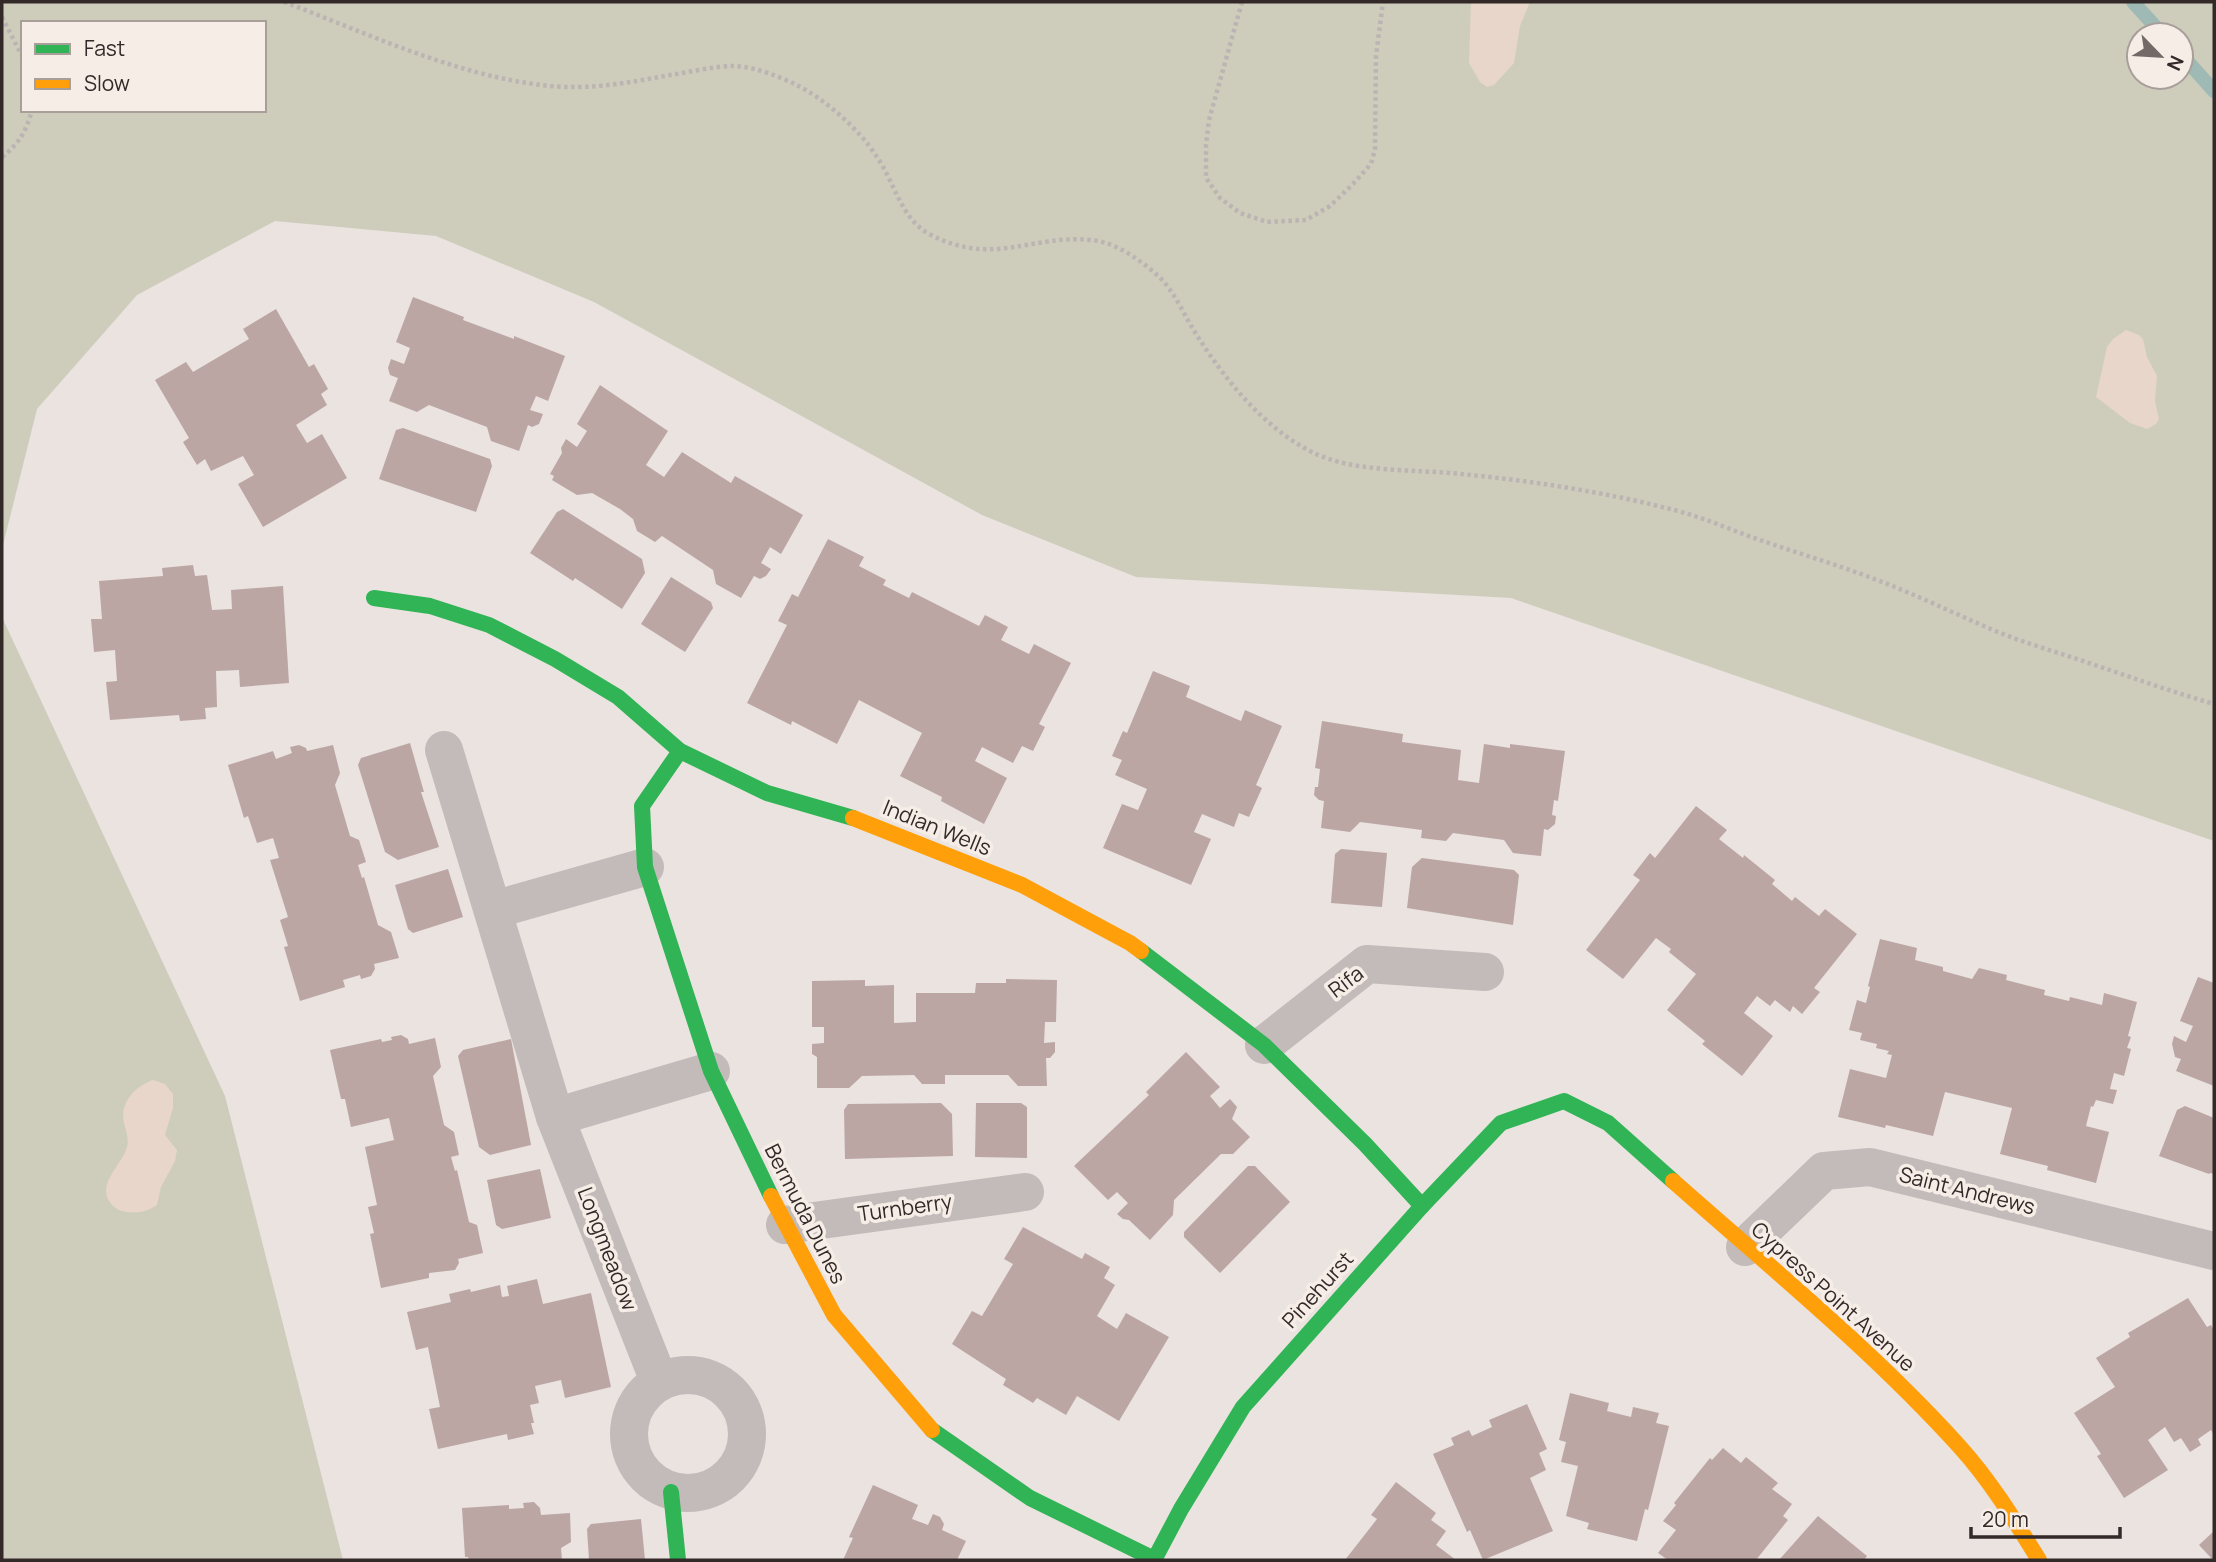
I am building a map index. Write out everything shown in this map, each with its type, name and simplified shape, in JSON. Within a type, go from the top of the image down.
[{"type":"street","name":"Indian Wells","points":[[373,598],[430,606],[489,625],[555,659],[618,697],[680,751],[767,793],[872,824],[1022,885],[1130,943],[1264,1045],[1365,1144],[1422,1206]]},
{"type":"street","name":"Longmeadow","points":[[443,750],[555,1116],[659,1381]]},
{"type":"street","name":"Bermuda Dunes","points":[[680,751],[642,806],[645,867],[711,1071],[785,1225],[834,1315],[933,1432],[1030,1498],[1154,1560]]},
{"type":"street","points":[[493,910],[645,867]]},
{"type":"street","name":"Rifa","points":[[1264,1045],[1367,964],[1485,972]]},
{"type":"street","points":[[555,1116],[711,1071]]},
{"type":"street","name":"Pinehurst","points":[[1154,1560],[1181,1509],[1243,1407],[1422,1206],[1502,1123],[1564,1101]]},
{"type":"street","name":"Cypress Point Avenue","points":[[1564,1101],[1608,1123],[1892,1376],[1961,1448],[2008,1510],[2039,1560]]},
{"type":"street","name":"Saint Andrews","points":[[1745,1247],[1824,1171],[1870,1167],[2214,1251]]},
{"type":"street","name":"Turnberry","points":[[785,1225],[1025,1192]]},
{"type":"street","points":[[684,1374],[704,1376],[721,1384],[736,1398],[748,1431],[745,1452],[732,1475],[715,1488],[691,1494],[671,1492],[646,1478],[634,1461],[628,1437],[630,1416],[644,1393],[659,1381],[684,1374]]},
{"type":"street","points":[[671,1492],[678,1560]]},
{"type":"path","points":[[284,2],[420,54],[475,71],[541,85],[606,85],[733,66],[777,78],[814,96],[861,136],[879,159],[902,206],[926,233],[949,242],[986,250],[1092,240],[1110,244],[1126,253],[1158,276],[1233,385],[1256,409],[1288,438],[1329,460],[1359,467],[1454,473],[1613,495],[1677,510],[1712,520],[1752,537],[1868,577],[2000,633],[2214,704]]},
{"type":"path","points":[[1242,2],[1209,120],[1206,178],[1220,198],[1240,213],[1267,222],[1306,220],[1330,206],[1371,164],[1375,149],[1376,56],[1383,2]]},
{"type":"path","points":[[2,17],[21,54]]},
{"type":"path","points":[[2,156],[15,147],[24,134],[31,112]]},
{"type":"shaded area","points":[[2,2],[2214,2],[2214,841],[1511,598],[1136,577],[982,515],[594,302],[436,236],[275,221],[137,295],[37,409],[2,549]]},
{"type":"shaded area","points":[[2,617],[225,1096],[343,1560],[2,1560]]},
{"type":"sand","points":[[1471,2],[1530,2],[1520,26],[1514,63],[1494,85],[1487,87],[1480,82],[1469,63]]},
{"type":"sand","points":[[2126,330],[2143,339],[2147,357],[2157,376],[2155,401],[2159,419],[2147,429],[2130,423],[2096,397],[2107,347]]},
{"type":"sand","points":[[153,1080],[165,1084],[173,1094],[173,1108],[165,1135],[177,1150],[175,1161],[161,1187],[157,1205],[143,1212],[124,1212],[109,1201],[106,1187],[127,1147],[123,1115],[126,1103],[137,1089]]},
{"type":"building","points":[[413,297],[464,317],[463,320],[565,356],[548,401],[536,396],[530,410],[543,414],[539,424],[532,427],[528,425],[519,451],[491,441],[487,427],[429,405],[417,412],[389,401],[398,378],[390,375],[388,368],[391,359],[404,364],[410,348],[396,342]]},
{"type":"building","points":[[276,309],[309,367],[314,364],[328,389],[321,394],[327,405],[296,425],[307,443],[322,434],[347,478],[263,527],[238,484],[254,475],[243,456],[211,471],[205,459],[197,465],[183,442],[189,438],[155,380],[186,362],[193,372],[249,339],[243,329]]},
{"type":"building","points":[[600,385],[668,431],[646,465],[664,477],[682,452],[731,483],[735,476],[803,515],[781,554],[770,547],[761,563],[771,569],[760,579],[754,576],[741,598],[716,584],[713,570],[662,536],[655,542],[637,531],[633,519],[620,509],[592,493],[577,495],[552,480],[554,476],[550,474],[562,453],[561,448],[566,439],[577,447],[587,431],[577,424]]},
{"type":"building","points":[[403,428],[490,459],[492,466],[476,512],[379,479],[396,430]]},
{"type":"building","points":[[563,509],[642,559],[645,573],[622,609],[530,553],[557,512]]},
{"type":"building","points":[[828,539],[864,557],[859,566],[886,580],[883,585],[909,598],[912,592],[979,626],[985,615],[1008,627],[1001,640],[1029,654],[1034,644],[1071,663],[1039,724],[1045,727],[1033,751],[1022,746],[1013,763],[982,747],[975,761],[1007,778],[984,824],[941,801],[942,797],[900,776],[922,733],[859,700],[837,744],[792,721],[791,725],[747,703],[787,625],[778,621],[792,594],[798,597]]},
{"type":"building","points":[[193,565],[195,576],[207,575],[212,610],[232,609],[231,590],[283,586],[289,683],[240,687],[239,670],[216,671],[217,707],[205,708],[206,719],[180,721],[179,715],[110,720],[106,682],[117,681],[115,650],[94,652],[91,619],[102,619],[99,581],[163,576],[162,568]]},
{"type":"building","points":[[671,577],[711,602],[713,608],[685,652],[641,624]]},
{"type":"building","points":[[1153,671],[1190,686],[1186,697],[1241,721],[1245,710],[1282,726],[1256,785],[1262,788],[1249,817],[1239,813],[1234,827],[1202,814],[1194,832],[1211,839],[1191,885],[1103,848],[1122,804],[1138,810],[1147,789],[1115,775],[1122,760],[1112,756],[1123,731],[1127,733]]},
{"type":"building","points":[[1322,721],[1403,734],[1402,742],[1461,750],[1458,780],[1479,783],[1484,744],[1510,748],[1510,744],[1565,751],[1558,801],[1554,800],[1552,815],[1556,816],[1555,824],[1548,830],[1544,829],[1541,856],[1513,853],[1504,840],[1453,833],[1446,841],[1421,838],[1422,830],[1360,822],[1350,832],[1321,828],[1324,801],[1314,795],[1320,769],[1315,768]]},
{"type":"building","points":[[410,743],[424,792],[421,792],[439,847],[398,860],[385,852],[358,765],[361,758]]},
{"type":"building","points":[[299,745],[307,751],[333,745],[340,773],[335,785],[350,836],[359,840],[366,862],[358,865],[362,878],[364,877],[378,925],[391,932],[399,958],[374,964],[375,969],[371,976],[361,979],[360,975],[343,980],[345,987],[300,1001],[284,947],[288,946],[280,920],[288,917],[270,860],[279,858],[273,838],[257,843],[248,816],[244,818],[228,765],[273,751],[276,759],[292,753],[290,747]]},
{"type":"building","points":[[1696,806],[1727,830],[1719,839],[1775,880],[1772,884],[1792,901],[1795,897],[1819,916],[1825,909],[1857,934],[1814,988],[1820,992],[1802,1014],[1793,1006],[1790,1012],[1775,1000],[1770,1006],[1757,996],[1744,1013],[1773,1036],[1742,1076],[1702,1044],[1705,1041],[1667,1010],[1696,974],[1669,952],[1671,949],[1656,938],[1623,979],[1586,950],[1640,880],[1633,875],[1650,853],[1655,858]]},
{"type":"building","points":[[1341,849],[1387,853],[1382,907],[1331,903],[1335,854]]},
{"type":"building","points":[[1422,858],[1514,870],[1519,875],[1513,925],[1407,908],[1412,867]]},
{"type":"building","points":[[448,869],[463,917],[413,933],[408,929],[395,885]]},
{"type":"building","points":[[1880,939],[1917,948],[1915,960],[1943,967],[1943,971],[1972,979],[1979,968],[2007,975],[2006,980],[2045,990],[2044,995],[2069,1001],[2070,997],[2102,1005],[2104,993],[2137,1002],[2128,1036],[2131,1037],[2127,1048],[2131,1049],[2124,1076],[2114,1073],[2110,1089],[2117,1090],[2113,1104],[2096,1100],[2093,1107],[2091,1106],[2086,1126],[2109,1132],[2096,1183],[2047,1170],[2048,1166],[2000,1154],[2012,1108],[1945,1092],[1933,1136],[1838,1117],[1850,1069],[1886,1078],[1892,1055],[1887,1054],[1889,1051],[1876,1048],[1877,1044],[1860,1040],[1862,1033],[1849,1030],[1857,1000],[1866,1003]]},
{"type":"building","points":[[2198,977],[2214,983],[2214,1086],[2176,1071],[2181,1059],[2175,1057],[2172,1044],[2174,1036],[2186,1042],[2193,1026],[2180,1021]]},
{"type":"building","points":[[1006,979],[1057,980],[1056,1022],[1045,1022],[1044,1043],[1055,1042],[1055,1052],[1050,1058],[1046,1058],[1047,1086],[1018,1086],[1008,1075],[945,1075],[945,1084],[922,1084],[914,1075],[862,1076],[849,1088],[817,1088],[817,1057],[812,1054],[812,1044],[824,1043],[824,1027],[812,1027],[812,981],[865,980],[865,986],[894,985],[894,1023],[916,1022],[916,993],[975,993],[976,983],[1006,983]]},
{"type":"building","points":[[401,1035],[408,1039],[409,1044],[435,1038],[441,1067],[433,1076],[444,1125],[454,1132],[459,1155],[451,1157],[455,1171],[457,1170],[469,1222],[477,1225],[483,1253],[458,1259],[455,1270],[429,1273],[429,1278],[381,1288],[370,1234],[374,1233],[368,1207],[377,1205],[365,1147],[394,1140],[389,1118],[351,1127],[345,1099],[341,1099],[330,1050],[381,1039],[382,1042],[392,1040],[391,1037]]},
{"type":"building","points":[[511,1039],[531,1145],[490,1155],[479,1147],[458,1056],[463,1050]]},
{"type":"building","points":[[1186,1052],[1220,1087],[1210,1096],[1220,1108],[1230,1099],[1237,1107],[1232,1119],[1250,1137],[1233,1154],[1221,1154],[1174,1200],[1173,1215],[1150,1240],[1129,1220],[1117,1214],[1128,1203],[1117,1192],[1108,1200],[1074,1166],[1149,1095],[1146,1092]]},
{"type":"building","points":[[941,1103],[952,1114],[953,1156],[845,1159],[844,1110],[848,1104]]},
{"type":"building","points":[[976,1103],[1021,1103],[1027,1107],[1027,1158],[975,1157]]},
{"type":"building","points":[[2185,1106],[2214,1118],[2214,1174],[2159,1156],[2177,1110]]},
{"type":"building","points":[[1248,1166],[1255,1166],[1290,1202],[1220,1273],[1184,1237],[1184,1232]]},
{"type":"building","points":[[540,1169],[551,1218],[502,1229],[496,1225],[487,1180]]},
{"type":"building","points":[[1023,1227],[1082,1259],[1085,1253],[1110,1267],[1104,1278],[1115,1285],[1097,1316],[1117,1329],[1126,1313],[1169,1337],[1119,1421],[1077,1396],[1066,1415],[1037,1398],[1033,1403],[1003,1385],[1006,1379],[952,1344],[972,1311],[982,1316],[1013,1264],[1004,1259]]},
{"type":"building","points":[[537,1279],[543,1304],[591,1293],[611,1387],[565,1398],[561,1380],[535,1386],[539,1403],[530,1405],[534,1434],[508,1440],[507,1434],[438,1449],[429,1409],[440,1407],[428,1347],[416,1350],[407,1312],[451,1302],[449,1294],[470,1289],[471,1292],[500,1285],[502,1297],[509,1296],[507,1286]]},
{"type":"building","points":[[2188,1298],[2207,1327],[2211,1325],[2214,1331],[2214,1435],[2211,1430],[2198,1439],[2201,1445],[2190,1452],[2181,1438],[2174,1442],[2165,1427],[2148,1440],[2168,1470],[2124,1498],[2097,1456],[2101,1454],[2074,1413],[2115,1387],[2096,1358],[2130,1337],[2128,1333]]},
{"type":"building","points":[[1570,1393],[1609,1403],[1607,1411],[1631,1417],[1633,1407],[1659,1413],[1656,1423],[1669,1426],[1648,1510],[1645,1509],[1637,1541],[1587,1529],[1589,1523],[1566,1516],[1578,1466],[1561,1462],[1566,1442],[1559,1440]]},
{"type":"building","points":[[1527,1404],[1547,1449],[1539,1453],[1546,1470],[1530,1478],[1553,1531],[1483,1560],[1470,1530],[1467,1532],[1433,1454],[1454,1445],[1451,1438],[1469,1430],[1472,1436],[1492,1427],[1489,1420]]},
{"type":"building","points":[[1723,1448],[1741,1463],[1746,1457],[1778,1483],[1772,1489],[1792,1504],[1783,1516],[1788,1520],[1756,1560],[1668,1560],[1658,1553],[1676,1530],[1663,1521],[1710,1458],[1712,1460]]},
{"type":"building","points":[[1396,1482],[1436,1513],[1431,1520],[1446,1531],[1436,1545],[1456,1560],[1345,1560],[1377,1519],[1371,1515]]},
{"type":"building","points":[[873,1485],[918,1505],[912,1519],[928,1525],[933,1514],[940,1517],[944,1524],[942,1530],[966,1541],[957,1560],[843,1560],[853,1538],[849,1537]]},
{"type":"building","points":[[534,1502],[540,1508],[541,1515],[570,1513],[571,1542],[561,1548],[562,1560],[469,1560],[465,1557],[462,1508],[509,1505],[509,1509],[524,1508],[523,1503]]},
{"type":"building","points":[[1818,1516],[1867,1556],[1864,1560],[1779,1560]]},
{"type":"building","points":[[641,1519],[645,1560],[589,1560],[587,1529],[591,1524]]},
{"type":"building","points":[[2214,1531],[2214,1560],[2213,1560],[2199,1545]]},
{"type":"waterway","points":[[2133,2],[2150,21]]},
{"type":"waterway","points":[[2195,70],[2214,91]]},
{"type":"traffic: fast","points":[[374,598],[430,606],[489,625],[555,659],[618,697],[680,751],[767,793],[853,818]]},
{"type":"traffic: fast","points":[[680,751],[642,806],[645,867],[711,1071],[771,1196]]},
{"type":"traffic: fast","points":[[1141,951],[1264,1045],[1365,1144],[1422,1206]]},
{"type":"traffic: fast","points":[[1154,1560],[1181,1509],[1243,1407],[1422,1206],[1501,1123],[1564,1101],[1608,1123],[1673,1181]]},
{"type":"traffic: fast","points":[[932,1430],[1030,1498],[1154,1559]]},
{"type":"traffic: fast","points":[[671,1492],[678,1560]]},
{"type":"traffic: slow","points":[[853,818],[1022,885],[1141,951]]},
{"type":"traffic: slow","points":[[1673,1181],[1820,1310],[1926,1411],[1981,1473],[2039,1560]]},
{"type":"traffic: slow","points":[[771,1196],[834,1315],[932,1430]]}]
